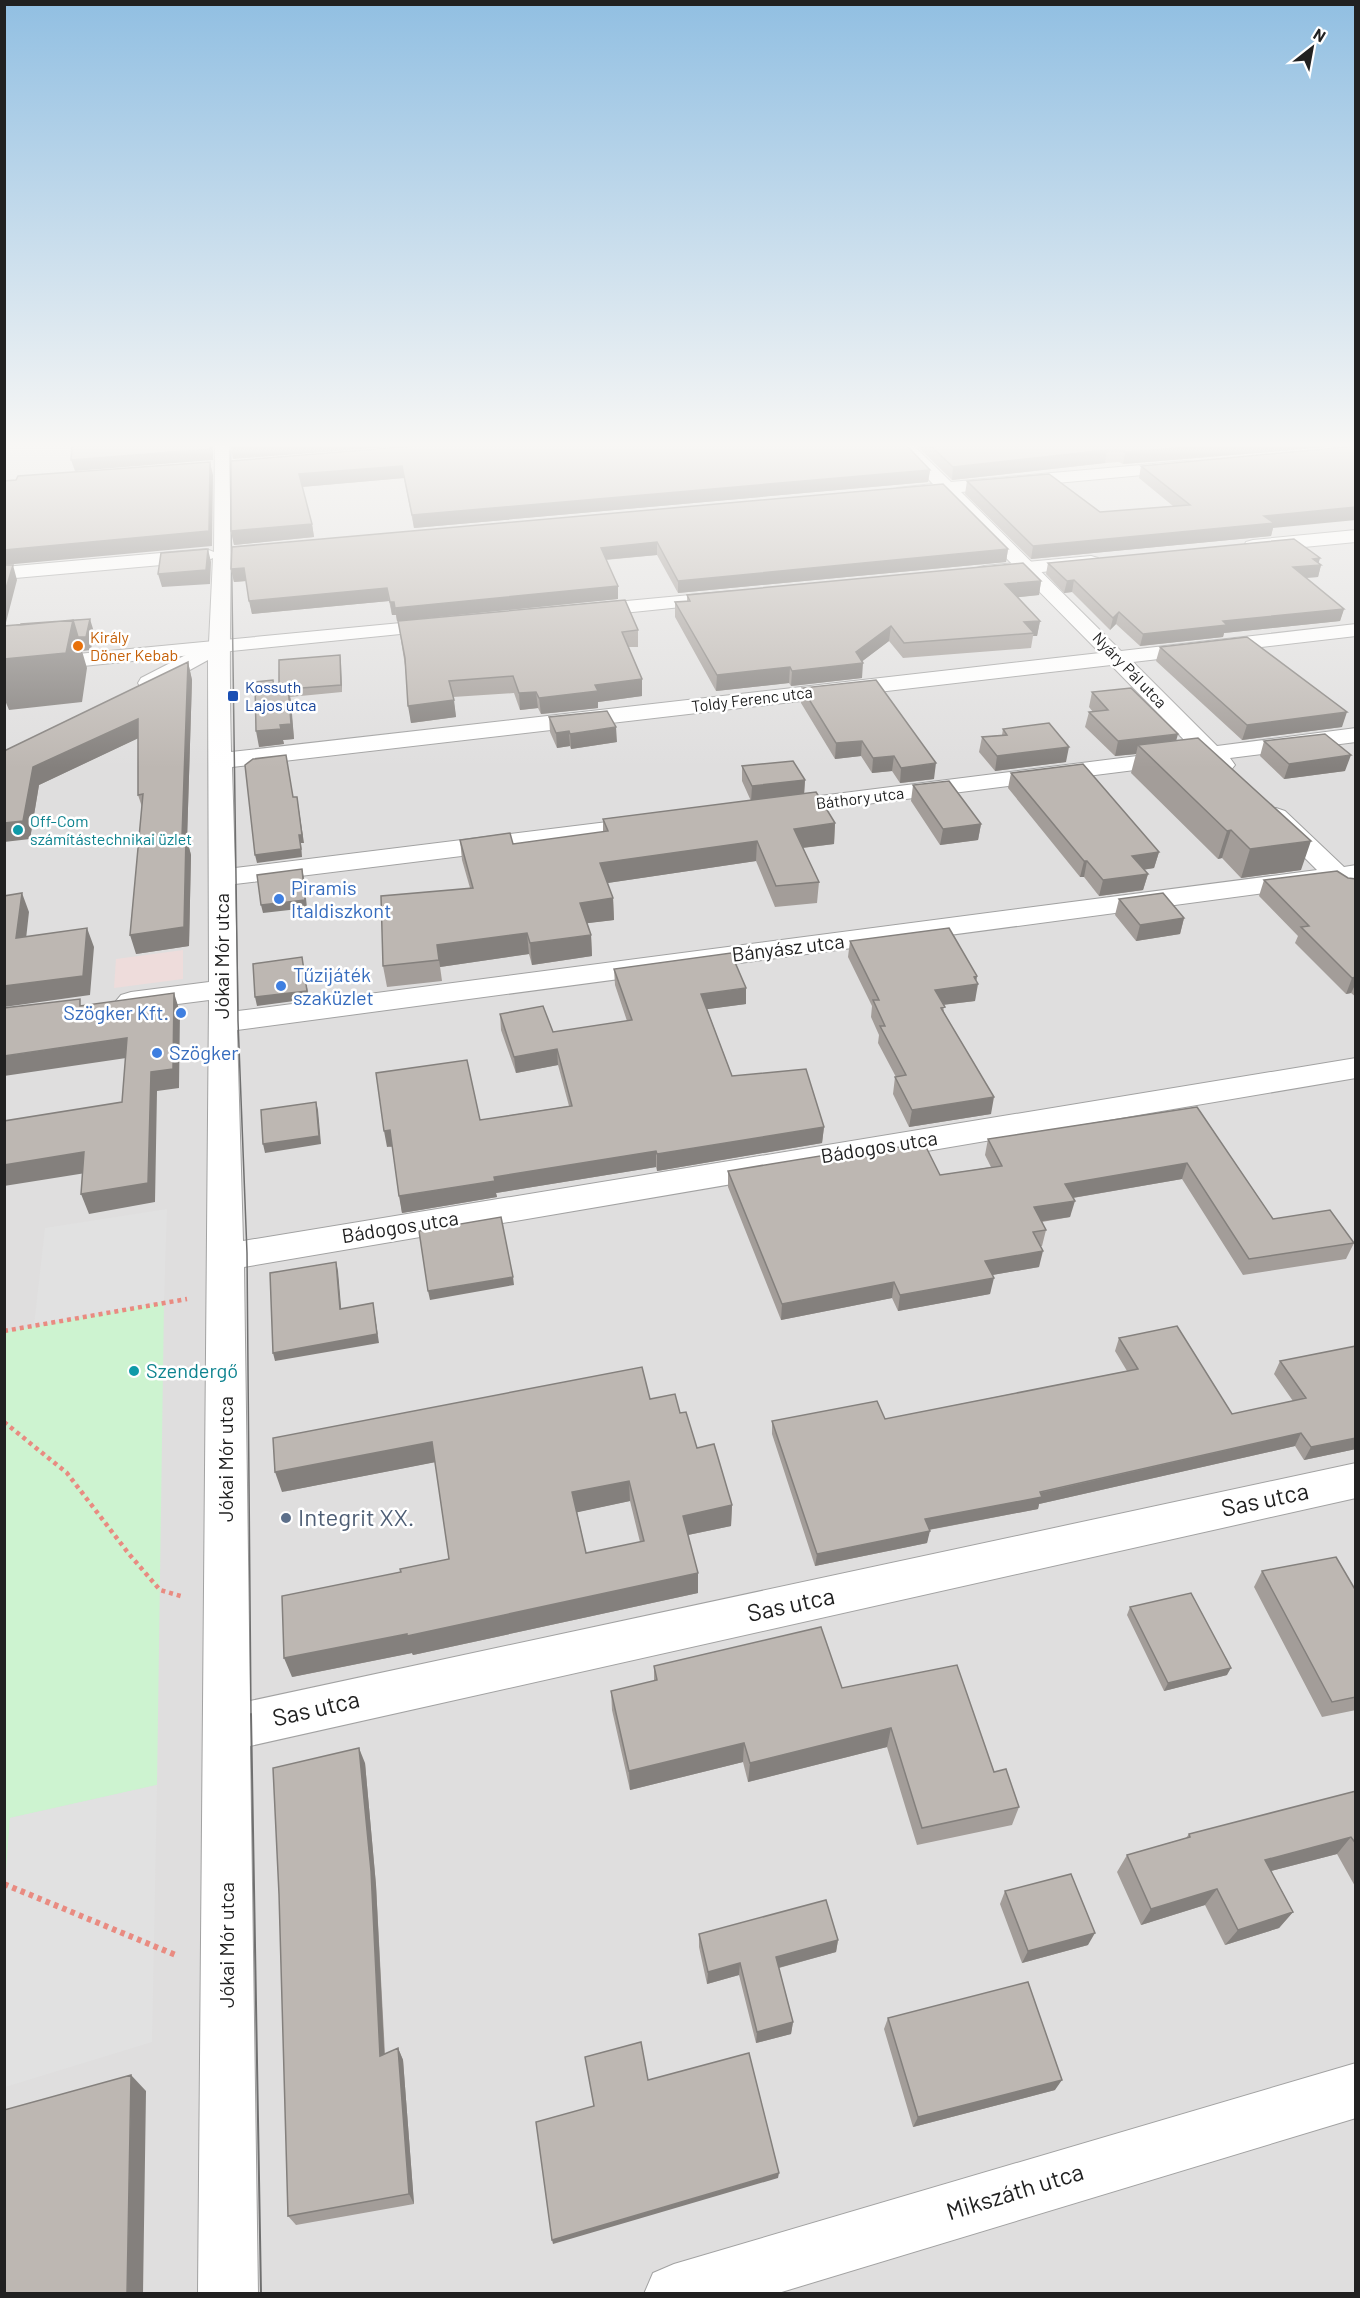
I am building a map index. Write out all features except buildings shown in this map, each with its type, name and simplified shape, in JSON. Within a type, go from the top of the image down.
[{"type":"street","points":[[4,573],[229,553]]},
{"type":"street","name":"Jókai Mór utca","points":[[228,2294],[225,1257],[222,1023],[224,988],[219,646],[232,553]]},
{"type":"street","name":"Nyáry Pál utca","points":[[1013,553],[1237,778]]},
{"type":"street","points":[[969,574],[1110,560]]},
{"type":"street","points":[[566,613],[756,594]]},
{"type":"street","points":[[4,668],[459,623]]},
{"type":"street","name":"Toldy Ferenc utca","points":[[219,761],[1356,630]]},
{"type":"street","points":[[130,692],[219,646]]},
{"type":"street","name":"Báthory utca","points":[[762,810],[1356,735]]},
{"type":"street","points":[[1262,802],[1350,881]]},
{"type":"street","points":[[221,878],[668,822]]},
{"type":"street","name":"Bányász utca","points":[[222,1023],[1350,881]]},
{"type":"street","points":[[109,1004],[224,988]]},
{"type":"street","name":"Bádogos utca","points":[[225,1257],[1356,1068]]},
{"type":"street","name":"Sas utca","points":[[226,1729],[1356,1480]]},
{"type":"street","name":"Mikszáth utca","points":[[674,2294],[1356,2090]]},
{"type":"path","points":[[4,1331],[196,1298]]},
{"type":"path","points":[[4,1422],[68,1473],[129,1554],[160,1590],[188,1598]]},
{"type":"path","points":[[4,1884],[178,1956]]},
{"type":"shaded area","points":[[5,553],[1355,553],[1355,2293],[5,2293]]},
{"type":"shaded area","name":"Szögker Kft.","points":[[183,950],[183,979],[114,988],[116,959]]},
{"type":"shaded area","points":[[167,1209],[164,1302],[34,1325],[45,1228]]},
{"type":"shaded area","points":[[157,1785],[152,2042],[5,2087],[4,1897],[10,1818]]},
{"type":"green space","points":[[164,1302],[157,1785],[10,1818],[5,1897],[5,1332]]},
{"type":"tram line","points":[[231,553],[238,1021],[247,1253],[251,1715]]},
{"type":"tram line","points":[[251,1714],[261,2294]]},
{"type":"place","name":"Király Döner Kebab","points":[[78,646]]},
{"type":"place","name":"Kossuth Lajos utca","points":[[233,696]]},
{"type":"place","name":"Off-Com számítástechnikai üzlet","points":[[18,830]]},
{"type":"place","name":"Piramis Italdiszkont","points":[[279,899]]},
{"type":"place","name":"Tűzijáték szaküzlet","points":[[281,986]]},
{"type":"place","name":"Szögker Kft.","points":[[181,1013]]},
{"type":"place","name":"Szögker","points":[[157,1053]]},
{"type":"place","name":"Szendergő","points":[[134,1371]]},
{"type":"place","name":"Integrit XX.","points":[[286,1518]]}]
